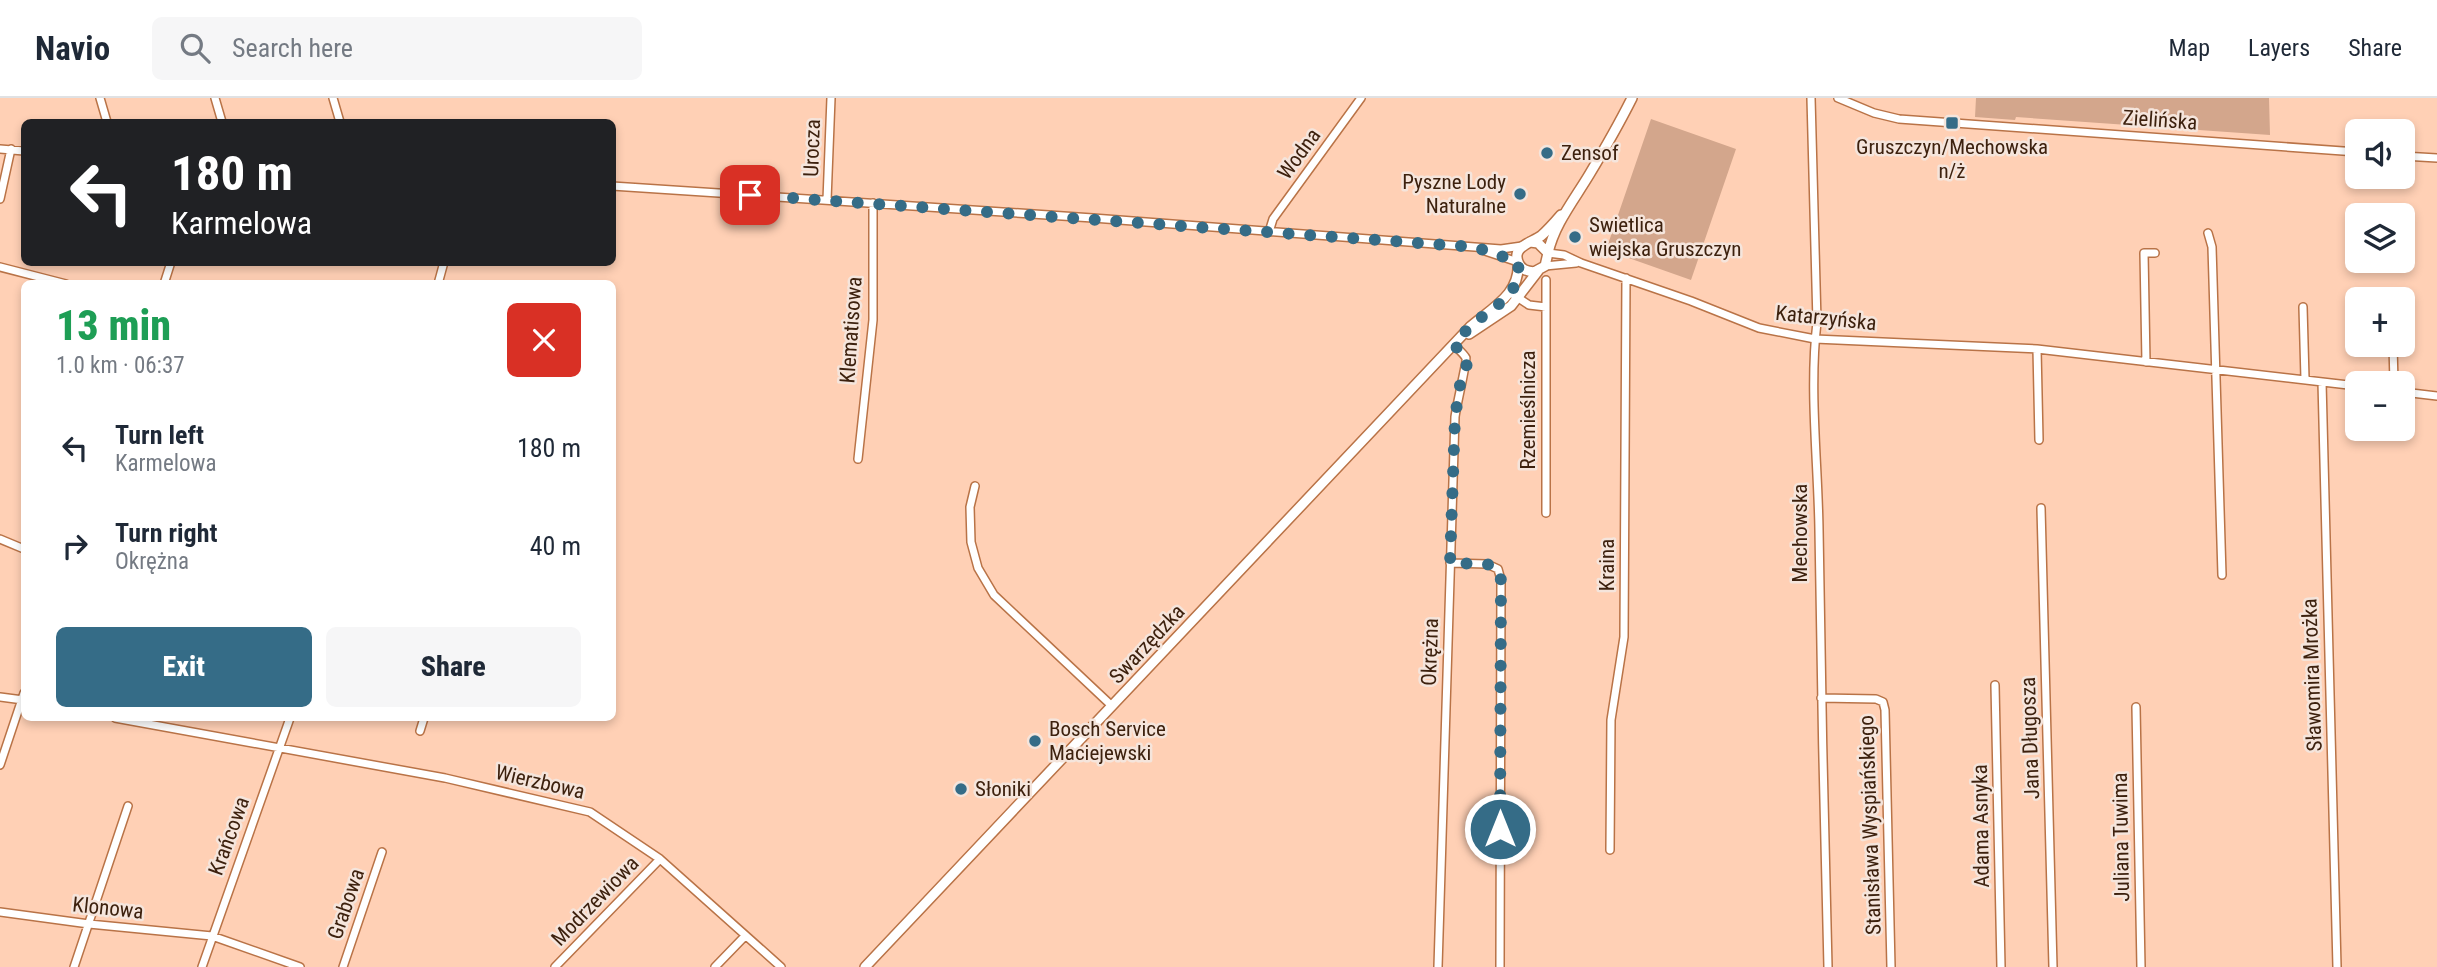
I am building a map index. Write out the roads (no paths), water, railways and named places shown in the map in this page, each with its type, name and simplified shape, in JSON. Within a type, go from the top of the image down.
[{"type":"street","points":[[100,98],[106,119]]},
{"type":"street","points":[[215,98],[221,119]]},
{"type":"street","points":[[333,98],[339,119]]},
{"type":"street","name":"Urocza","points":[[827,200],[831,98]]},
{"type":"street","name":"Wodna","points":[[1269,232],[1273,219],[1361,98]]},
{"type":"street","points":[[1475,247],[1518,262],[1526,271],[1541,268],[1568,208],[1632,98]]},
{"type":"street","name":"Mechowska","points":[[1811,98],[1828,967]]},
{"type":"street","name":"Zielińska","points":[[1838,98],[1874,113],[1899,119],[2345,151]]},
{"type":"street","points":[[0,149],[21,151]]},
{"type":"street","points":[[0,199],[11,149]]},
{"type":"street","points":[[2415,157],[2437,158]]},
{"type":"street","points":[[616,186],[1501,249],[1538,243],[1548,253]]},
{"type":"street","name":"Klematisowa","points":[[858,459],[873,320],[873,203]]},
{"type":"street","points":[[1546,307],[1529,305],[1514,295],[1518,279],[1518,253],[1568,208]]},
{"type":"street","points":[[2208,233],[2213,247],[2222,575]]},
{"type":"street","name":"Katarzyńska","points":[[1548,253],[1564,255],[1759,328],[1815,339],[2037,349],[2345,385]]},
{"type":"street","points":[[2146,362],[2144,253],[2155,253]]},
{"type":"street","name":"Katarzyńska","points":[[1541,268],[1581,263]]},
{"type":"street","points":[[0,267],[50,280]]},
{"type":"street","name":"Swarzędzka","points":[[865,967],[1470,327],[1514,295],[1541,268]]},
{"type":"street","name":"Kraina","points":[[1610,850],[1610,732],[1624,625],[1626,278]]},
{"type":"street","name":"Rzemieślnicza","points":[[1546,281],[1546,513]]},
{"type":"street","points":[[2303,307],[2305,379]]},
{"type":"street","name":"Okrężna","points":[[1438,967],[1455,417],[1461,379],[1467,364],[1466,357],[1454,345]]},
{"type":"street","points":[[2037,349],[2039,440]]},
{"type":"street","name":"Sławomira Mrożka","points":[[2322,382],[2337,967]]},
{"type":"street","points":[[2415,393],[2437,396]]},
{"type":"street","points":[[975,486],[970,507],[971,542],[978,568],[994,595],[1112,706]]},
{"type":"street","name":"Jana Długosza","points":[[2041,508],[2053,967]]},
{"type":"street","points":[[0,539],[21,548]]},
{"type":"street","points":[[1450,563],[1487,564],[1498,569],[1501,580],[1500,967]]},
{"type":"street","name":"Adama Asnyka","points":[[1995,685],[2001,967]]},
{"type":"street","points":[[0,696],[21,698]]},
{"type":"street","name":"Stanisława Wyspiańskiego","points":[[1821,698],[1876,699],[1883,702],[1891,967]]},
{"type":"street","points":[[0,765],[21,706]]},
{"type":"street","name":"Juliana Tuwima","points":[[2136,707],[2141,967]]},
{"type":"street","name":"Wierzbowa","points":[[132,721],[445,778],[590,812],[660,859],[781,967]]},
{"type":"street","name":"Krańcowa","points":[[202,967],[289,721]]},
{"type":"street","points":[[420,731],[423,721]]},
{"type":"street","points":[[74,967],[128,807]]},
{"type":"street","name":"Grabowa","points":[[343,967],[382,852]]},
{"type":"street","name":"Modrzewiowa","points":[[555,967],[660,859]]},
{"type":"street","name":"Klonowa","points":[[0,912],[212,936],[300,967]]},
{"type":"street","points":[[715,967],[745,936]]},
{"type":"place","name":"Gruszczyn/Mechowska n/ż","points":[[1952,123]]},
{"type":"place","name":"Zensof","points":[[1547,153]]},
{"type":"place","name":"Pyszne Lody Naturalne","points":[[1520,194]]},
{"type":"place","name":"Swietlica wiejska Gruszczyn","points":[[1575,237]]},
{"type":"place","name":"Bosch Service Maciejewski","points":[[1035,741]]},
{"type":"place","name":"Słoniki","points":[[961,789]]}]
